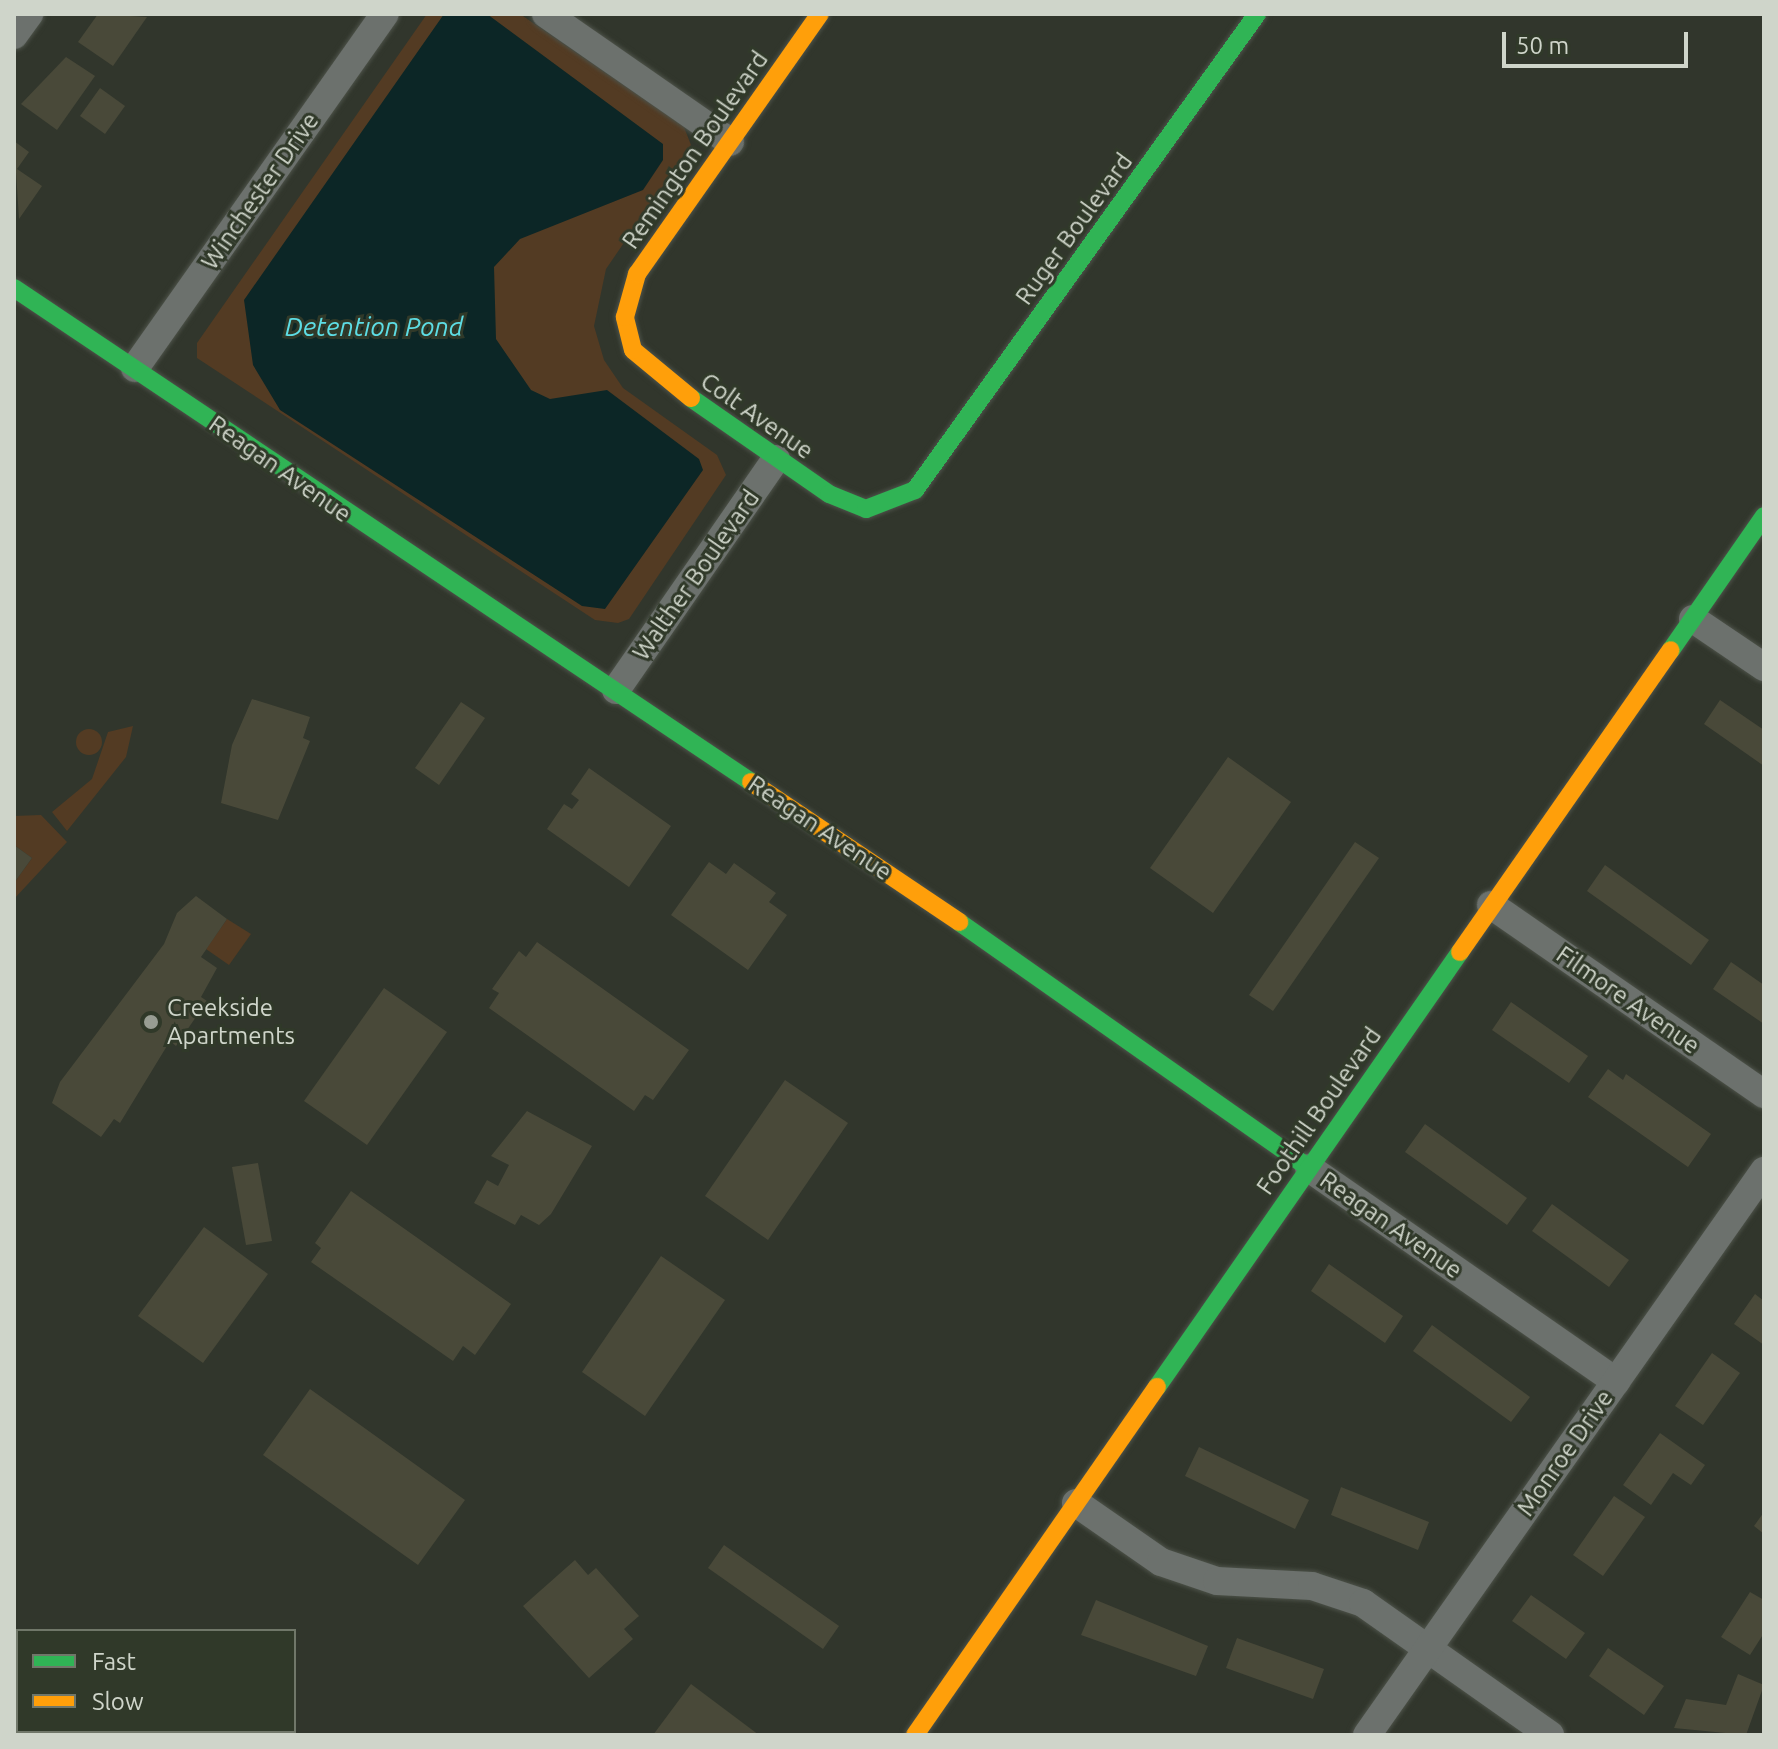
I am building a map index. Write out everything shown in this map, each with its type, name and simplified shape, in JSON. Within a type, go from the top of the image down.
[{"type":"street","points":[[14,35],[29,14]]},
{"type":"street","name":"Winchester Drive","points":[[135,368],[385,14]]},
{"type":"street","points":[[546,14],[730,142]]},
{"type":"street","name":"Remington Boulevard","points":[[637,274],[820,14]]},
{"type":"street","name":"Ruger Boulevard","points":[[929,472],[1257,14]]},
{"type":"street","name":"Colt Avenue","points":[[637,274],[625,298],[633,350],[650,370],[776,459],[866,509],[900,501],[929,472]]},
{"type":"street","name":"Reagan Avenue","points":[[14,288],[616,690],[1616,1381]]},
{"type":"street","name":"Walther Boulevard","points":[[616,690],[776,459]]},
{"type":"street","name":"Foothill Boulevard","points":[[915,1735],[1764,516]]},
{"type":"street","points":[[1693,619],[1764,667]]},
{"type":"street","name":"Filmore Avenue","points":[[1491,905],[1764,1094]]},
{"type":"street","name":"Monroe Drive","points":[[1367,1735],[1764,1171]]},
{"type":"street","points":[[1076,1503],[1161,1562],[1217,1581],[1312,1586],[1363,1603],[1550,1735]]},
{"type":"shaded area","name":"Detention Pond","points":[[427,14],[520,14],[684,127],[691,145],[606,269],[594,326],[604,360],[623,388],[717,455],[726,475],[629,619],[618,623],[595,620],[197,358],[197,343]]},
{"type":"shaded area","points":[[133,726],[126,757],[67,831],[52,812],[92,779],[108,732]]},
{"type":"shaded area","points":[[89,729],[98,733],[102,742],[98,751],[89,755],[80,751],[76,742],[80,733]]},
{"type":"shaded area","points":[[41,815],[67,842],[14,899],[14,883],[32,858],[14,845],[14,816]]},
{"type":"shaded area","points":[[227,919],[251,934],[229,965],[206,949]]},
{"type":"water","name":"Detention Pond","points":[[444,14],[487,14],[663,144],[663,160],[643,190],[520,239],[494,267],[496,339],[531,390],[550,399],[607,390],[699,459],[703,470],[605,609],[582,606],[280,410],[253,365],[244,300]]},
{"type":"building","points":[[98,14],[147,17],[113,66],[78,42]]},
{"type":"building","points":[[66,57],[95,76],[57,130],[21,104]]},
{"type":"building","points":[[100,88],[125,106],[105,134],[80,116]]},
{"type":"building","points":[[14,141],[29,152],[17,169],[42,186],[19,219]]},
{"type":"building","points":[[252,699],[310,717],[303,738],[310,741],[278,820],[221,803],[232,745]]},
{"type":"building","points":[[1720,700],[1764,730],[1764,766],[1704,724]]},
{"type":"building","points":[[461,702],[485,718],[439,785],[415,768]]},
{"type":"building","points":[[1228,757],[1291,802],[1213,913],[1150,868]]},
{"type":"building","points":[[589,768],[671,826],[629,887],[547,829],[564,804],[572,809],[579,800],[571,794]]},
{"type":"building","points":[[1355,842],[1379,858],[1273,1011],[1249,995]]},
{"type":"building","points":[[14,845],[32,858],[14,883]]},
{"type":"building","points":[[709,862],[726,874],[734,863],[776,893],[769,902],[787,915],[748,970],[671,915]]},
{"type":"building","points":[[1605,865],[1709,940],[1691,965],[1587,891]]},
{"type":"building","name":"Creekside Apartments","points":[[196,896],[227,919],[201,957],[217,968],[201,997],[207,1001],[176,1046],[170,1041],[120,1123],[114,1119],[101,1137],[52,1103],[60,1082],[164,944],[177,913]]},
{"type":"building","points":[[537,942],[689,1050],[653,1100],[645,1095],[634,1111],[489,1008],[499,993],[492,989],[519,951],[526,957]]},
{"type":"building","points":[[1731,962],[1764,985],[1764,1024],[1713,989]]},
{"type":"building","points":[[384,988],[447,1032],[367,1145],[304,1101]]},
{"type":"building","points":[[1511,1002],[1588,1056],[1569,1083],[1492,1030]]},
{"type":"building","points":[[1608,1069],[1623,1080],[1626,1074],[1711,1134],[1688,1167],[1588,1097]]},
{"type":"building","points":[[785,1080],[848,1123],[768,1240],[705,1196]]},
{"type":"building","points":[[527,1111],[592,1146],[551,1214],[539,1225],[521,1215],[515,1225],[474,1203],[487,1180],[498,1186],[509,1165],[491,1156]]},
{"type":"building","points":[[1425,1124],[1527,1198],[1507,1225],[1405,1152]]},
{"type":"building","points":[[258,1163],[272,1241],[246,1245],[232,1167]]},
{"type":"building","points":[[351,1191],[511,1304],[475,1355],[463,1346],[453,1361],[311,1262],[321,1248],[315,1243]]},
{"type":"building","points":[[1552,1204],[1629,1260],[1609,1287],[1532,1231]]},
{"type":"building","points":[[204,1227],[268,1274],[203,1363],[138,1316]]},
{"type":"building","points":[[661,1256],[725,1300],[645,1416],[582,1372]]},
{"type":"building","points":[[1329,1264],[1403,1316],[1385,1343],[1311,1291]]},
{"type":"building","points":[[1755,1294],[1764,1301],[1764,1345],[1734,1324]]},
{"type":"building","points":[[1432,1325],[1530,1397],[1511,1422],[1413,1351]]},
{"type":"building","points":[[1712,1353],[1740,1373],[1703,1425],[1675,1406]]},
{"type":"building","points":[[310,1389],[465,1500],[418,1565],[263,1455]]},
{"type":"building","points":[[1660,1433],[1705,1465],[1691,1485],[1673,1473],[1651,1505],[1623,1485]]},
{"type":"building","points":[[1199,1447],[1309,1500],[1295,1529],[1185,1476]]},
{"type":"building","points":[[1341,1487],[1429,1522],[1418,1550],[1331,1515]]},
{"type":"building","points":[[1614,1496],[1645,1517],[1603,1576],[1573,1555]]},
{"type":"building","points":[[1764,1512],[1764,1534],[1754,1526]]},
{"type":"building","points":[[724,1545],[839,1626],[823,1649],[708,1568]]},
{"type":"building","points":[[575,1560],[588,1575],[596,1568],[639,1616],[624,1629],[633,1639],[589,1678],[523,1606]]},
{"type":"building","points":[[1750,1592],[1764,1600],[1764,1633],[1750,1655],[1721,1637]]},
{"type":"building","points":[[1531,1595],[1585,1633],[1566,1659],[1512,1621]]},
{"type":"building","points":[[1096,1600],[1208,1646],[1196,1676],[1081,1635]]},
{"type":"building","points":[[1237,1638],[1324,1669],[1313,1699],[1226,1668]]},
{"type":"building","points":[[1608,1648],[1664,1686],[1644,1715],[1589,1676]]},
{"type":"building","points":[[1738,1674],[1764,1685],[1746,1735],[1674,1728],[1686,1699],[1726,1705]]},
{"type":"building","points":[[691,1684],[759,1735],[653,1735]]},
{"type":"traffic: fast","points":[[691,398],[829,494],[866,509],[915,490],[1257,14]]},
{"type":"traffic: fast","points":[[14,288],[751,782]]},
{"type":"traffic: fast","points":[[1671,650],[1764,516]]},
{"type":"traffic: fast","points":[[959,922],[1309,1168]]},
{"type":"traffic: fast","points":[[1157,1387],[1460,952]]},
{"type":"traffic: slow","points":[[691,398],[633,350],[625,317],[637,274],[820,14]]},
{"type":"traffic: slow","points":[[1460,952],[1671,650]]},
{"type":"traffic: slow","points":[[751,782],[959,922]]},
{"type":"traffic: slow","points":[[915,1735],[1157,1387]]},
{"type":"place","name":"Creekside Apartments","points":[[151,1022]]}]
